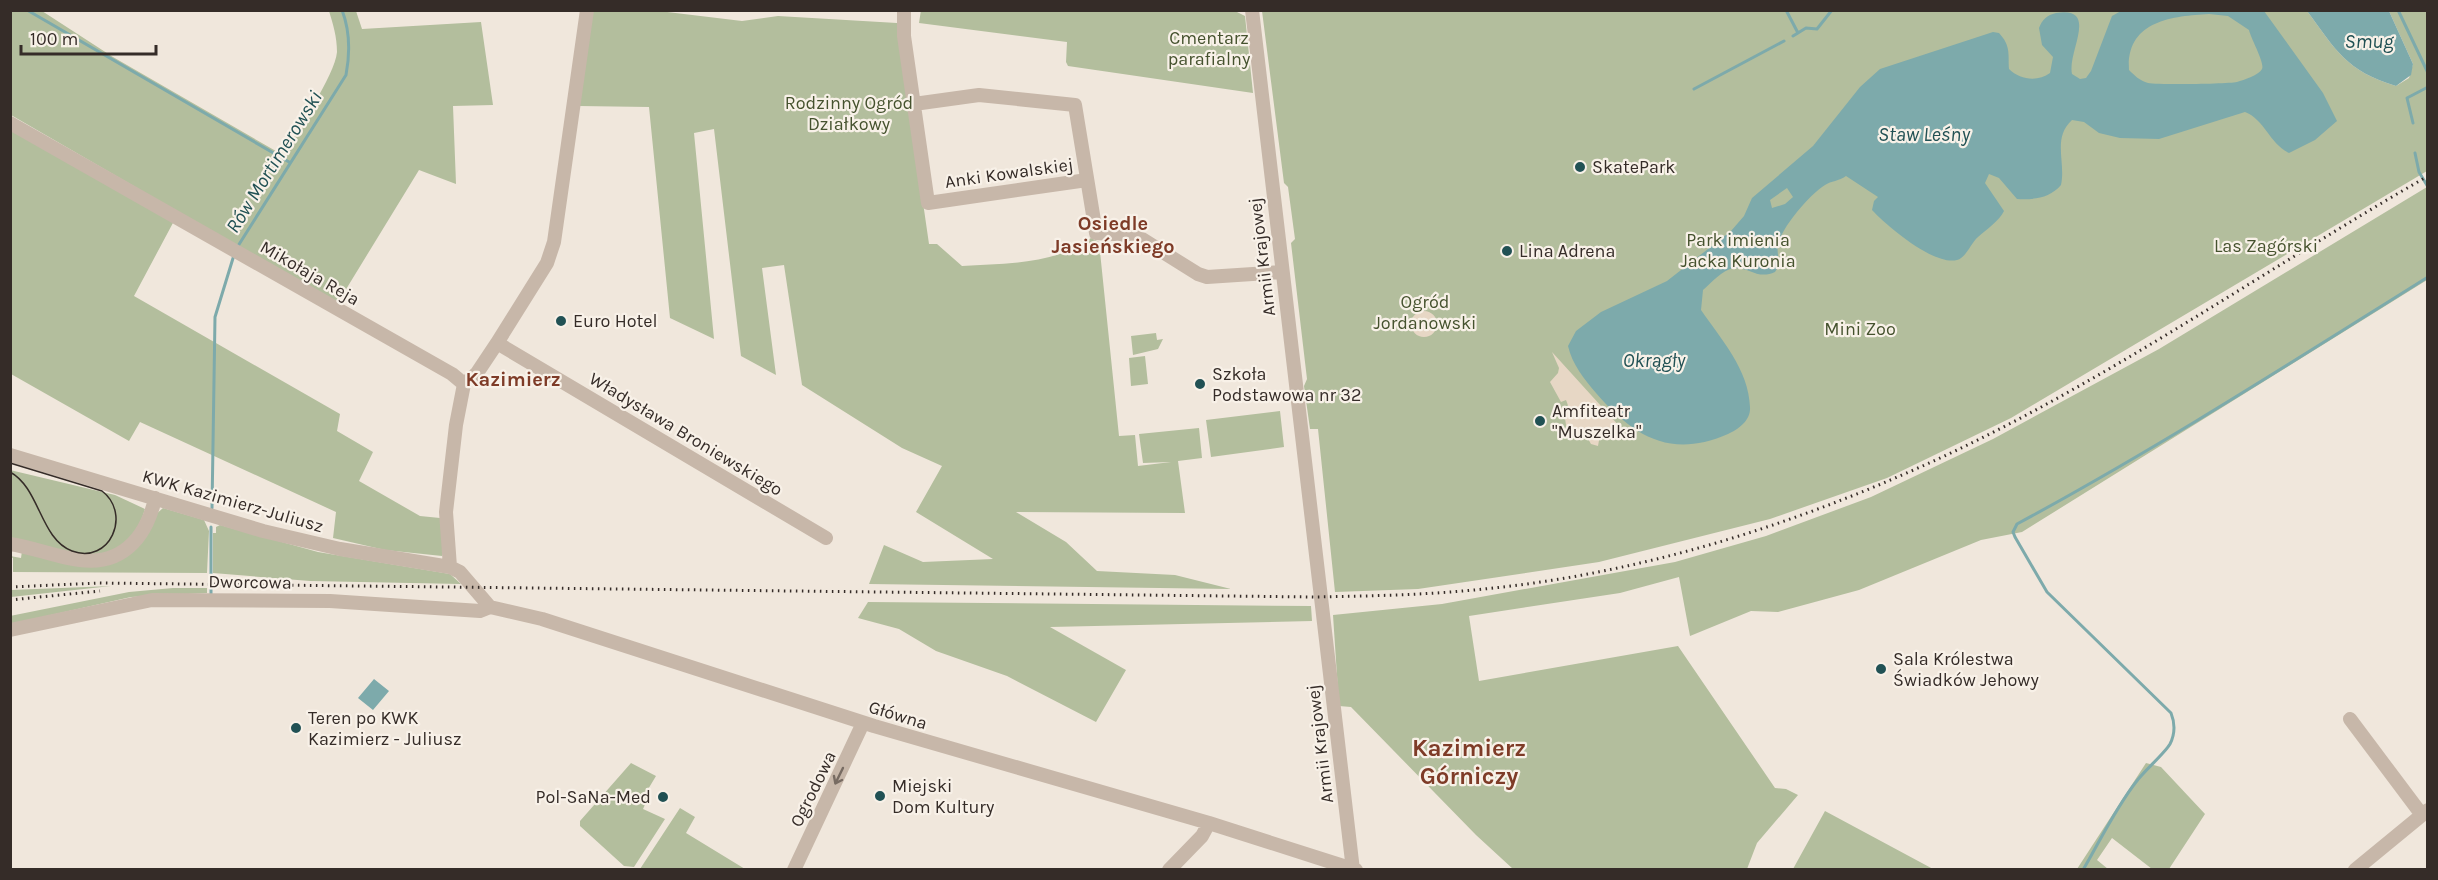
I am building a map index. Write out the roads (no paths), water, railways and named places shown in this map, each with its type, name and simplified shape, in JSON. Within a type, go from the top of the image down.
[{"type":"street","points":[[490,607],[460,573],[450,567],[446,512],[456,425],[464,384],[477,374],[497,343],[547,263],[554,242],[587,10]]},
{"type":"street","name":"Anki Kowalskiej","points":[[904,10],[904,36],[928,202],[1087,180]]},
{"type":"street","name":"Armii Krajowej","points":[[1252,10],[1354,869]]},
{"type":"street","name":"Anki Kowalskiej","points":[[914,104],[979,94],[1075,105],[1093,228],[1100,235],[1131,235],[1142,239],[1198,274],[1207,277],[1282,272]]},
{"type":"street","name":"Mikołaja Reja","points":[[10,123],[452,374],[464,384]]},
{"type":"street","name":"Władysława Broniewskiego","points":[[497,343],[826,538]]},
{"type":"street","name":"KWK Kazimierz-Juliusz","points":[[10,455],[296,539],[340,549],[450,567]]},
{"type":"street","points":[[10,544],[75,561],[106,560],[117,556],[139,537],[155,498]]},
{"type":"street","name":"Dworcowa","points":[[10,630],[152,600],[219,599],[364,603],[480,611],[490,607]]},
{"type":"street","name":"Główna","points":[[490,607],[542,619],[863,723],[1209,823],[1354,869]]},
{"type":"street","points":[[2350,719],[2425,813],[2355,870]]},
{"type":"street","name":"Ogrodowa","points":[[796,866],[863,723]]},
{"type":"street","points":[[1169,870],[1202,836],[1209,823]]},
{"type":"water","name":"Staw Leśny","points":[[2121,11],[2264,11],[2323,93],[2337,121],[2315,140],[2289,153],[2277,144],[2252,115],[2245,112],[2159,139],[2120,138],[2099,133],[2084,122],[2072,120],[2066,127],[2061,142],[2061,185],[2052,193],[2041,197],[2017,199],[1999,178],[1989,174],[1985,183],[2004,211],[1996,222],[1957,260],[1936,257],[1899,234],[1872,210],[1874,201],[1878,197],[1846,176],[1827,184],[1804,203],[1784,230],[1778,245],[1778,265],[1775,272],[1764,275],[1739,268],[1730,269],[1703,290],[1701,310],[1733,355],[1745,380],[1750,407],[1749,416],[1740,427],[1708,441],[1671,444],[1639,432],[1610,408],[1579,371],[1568,346],[1576,331],[1601,312],[1667,281],[1731,231],[1744,216],[1752,198],[1813,146],[1860,87],[1880,69],[1993,32],[1999,33],[2005,42],[2009,69],[2013,73],[2018,76],[2040,78],[2050,73],[2053,57],[2042,45],[2040,25],[2050,15],[2069,13],[2076,16],[2079,23],[2072,74],[2080,79],[2086,78],[2091,71],[2112,16]],"holes":[[[2209,14],[2228,16],[2249,30],[2262,62],[2260,71],[2237,82],[2178,84],[2148,83],[2129,70],[2130,54],[2135,41],[2143,31],[2167,20]],[[1787,188],[1793,197],[1785,204],[1772,208],[1770,200]]]},
{"type":"water","name":"Smug","points":[[2307,11],[2389,11],[2413,64],[2411,75],[2396,86],[2365,73],[2344,58]]},
{"type":"water","points":[[374,679],[389,691],[373,710],[358,698]]},
{"type":"waterway","points":[[27,10],[289,162]]},
{"type":"waterway","name":"Rów Mortimerowski","points":[[238,246],[346,75],[348,42],[347,26],[342,10]]},
{"type":"waterway","points":[[1786,10],[1798,33]]},
{"type":"waterway","points":[[1793,36],[1806,28],[1817,29],[1832,10]]},
{"type":"waterway","points":[[2398,10],[2428,73]]},
{"type":"waterway","points":[[1694,89],[1784,41]]},
{"type":"waterway","points":[[2413,123],[2407,98],[2428,87]]},
{"type":"waterway","points":[[2415,153],[2419,172],[2428,187]]},
{"type":"waterway","name":"Rów Mortimerowski","points":[[212,508],[215,317],[234,255]]},
{"type":"waterway","points":[[2083,870],[2128,792],[2170,744],[2174,732],[2173,721],[2171,713],[2047,592],[2015,537],[2013,532],[2017,524],[2173,435],[2428,277]]},
{"type":"waterway","name":"Rów Mortimerowski","points":[[211,527],[211,597]]},
{"type":"tram line","points":[[10,463],[102,491],[111,501],[116,524],[106,544],[97,551],[85,553],[72,551],[61,545],[46,525],[28,489],[10,472]]},
{"type":"railway","points":[[10,587],[99,583],[1314,597],[1441,593],[1545,581],[1606,571],[1666,557],[1784,521],[1842,500],[1955,451],[2015,421],[2134,354],[2428,176]]},
{"type":"railway","points":[[10,600],[100,591]]},
{"type":"place","name":"SkatePark","points":[[1580,167]]},
{"type":"place","name":"Lina Adrena","points":[[1507,251]]},
{"type":"place","name":"Euro Hotel","points":[[561,321]]},
{"type":"place","name":"Szkoła Podstawowa nr 32","points":[[1200,384]]},
{"type":"place","name":"Amfiteatr \"Muszelka\"","points":[[1540,421]]},
{"type":"place","name":"Sala Królestwa Świadków Jehowy","points":[[1881,669]]},
{"type":"place","name":"Teren po KWK Kazimierz - Juliusz","points":[[296,728]]},
{"type":"place","name":"Miejski Dom Kultury","points":[[880,796]]},
{"type":"place","name":"Pol-SaNa-Med","points":[[663,797]]},
{"type":"district","name":"Osiedle Jasieńskiego","points":[[1113,234]]},
{"type":"district","name":"Kazimierz","points":[[513,379]]},
{"type":"district","name":"Kazimierz Górniczy","points":[[1469,762]]},
{"type":"park label","name":"Cmentarz parafialny","points":[[1209,48]]},
{"type":"park label","name":"Rodzinny Ogród Działkowy","points":[[849,113]]},
{"type":"park label","name":"Las Zagórski","points":[[2266,246]]},
{"type":"park label","name":"Park imienia Jacka Kuronia","points":[[1738,250]]},
{"type":"park label","name":"Ogród Jordanowski","points":[[1425,312]]},
{"type":"park label","name":"Mini Zoo","points":[[1860,329]]},
{"type":"water label","name":"Okrągły","points":[[1654,360]]}]
